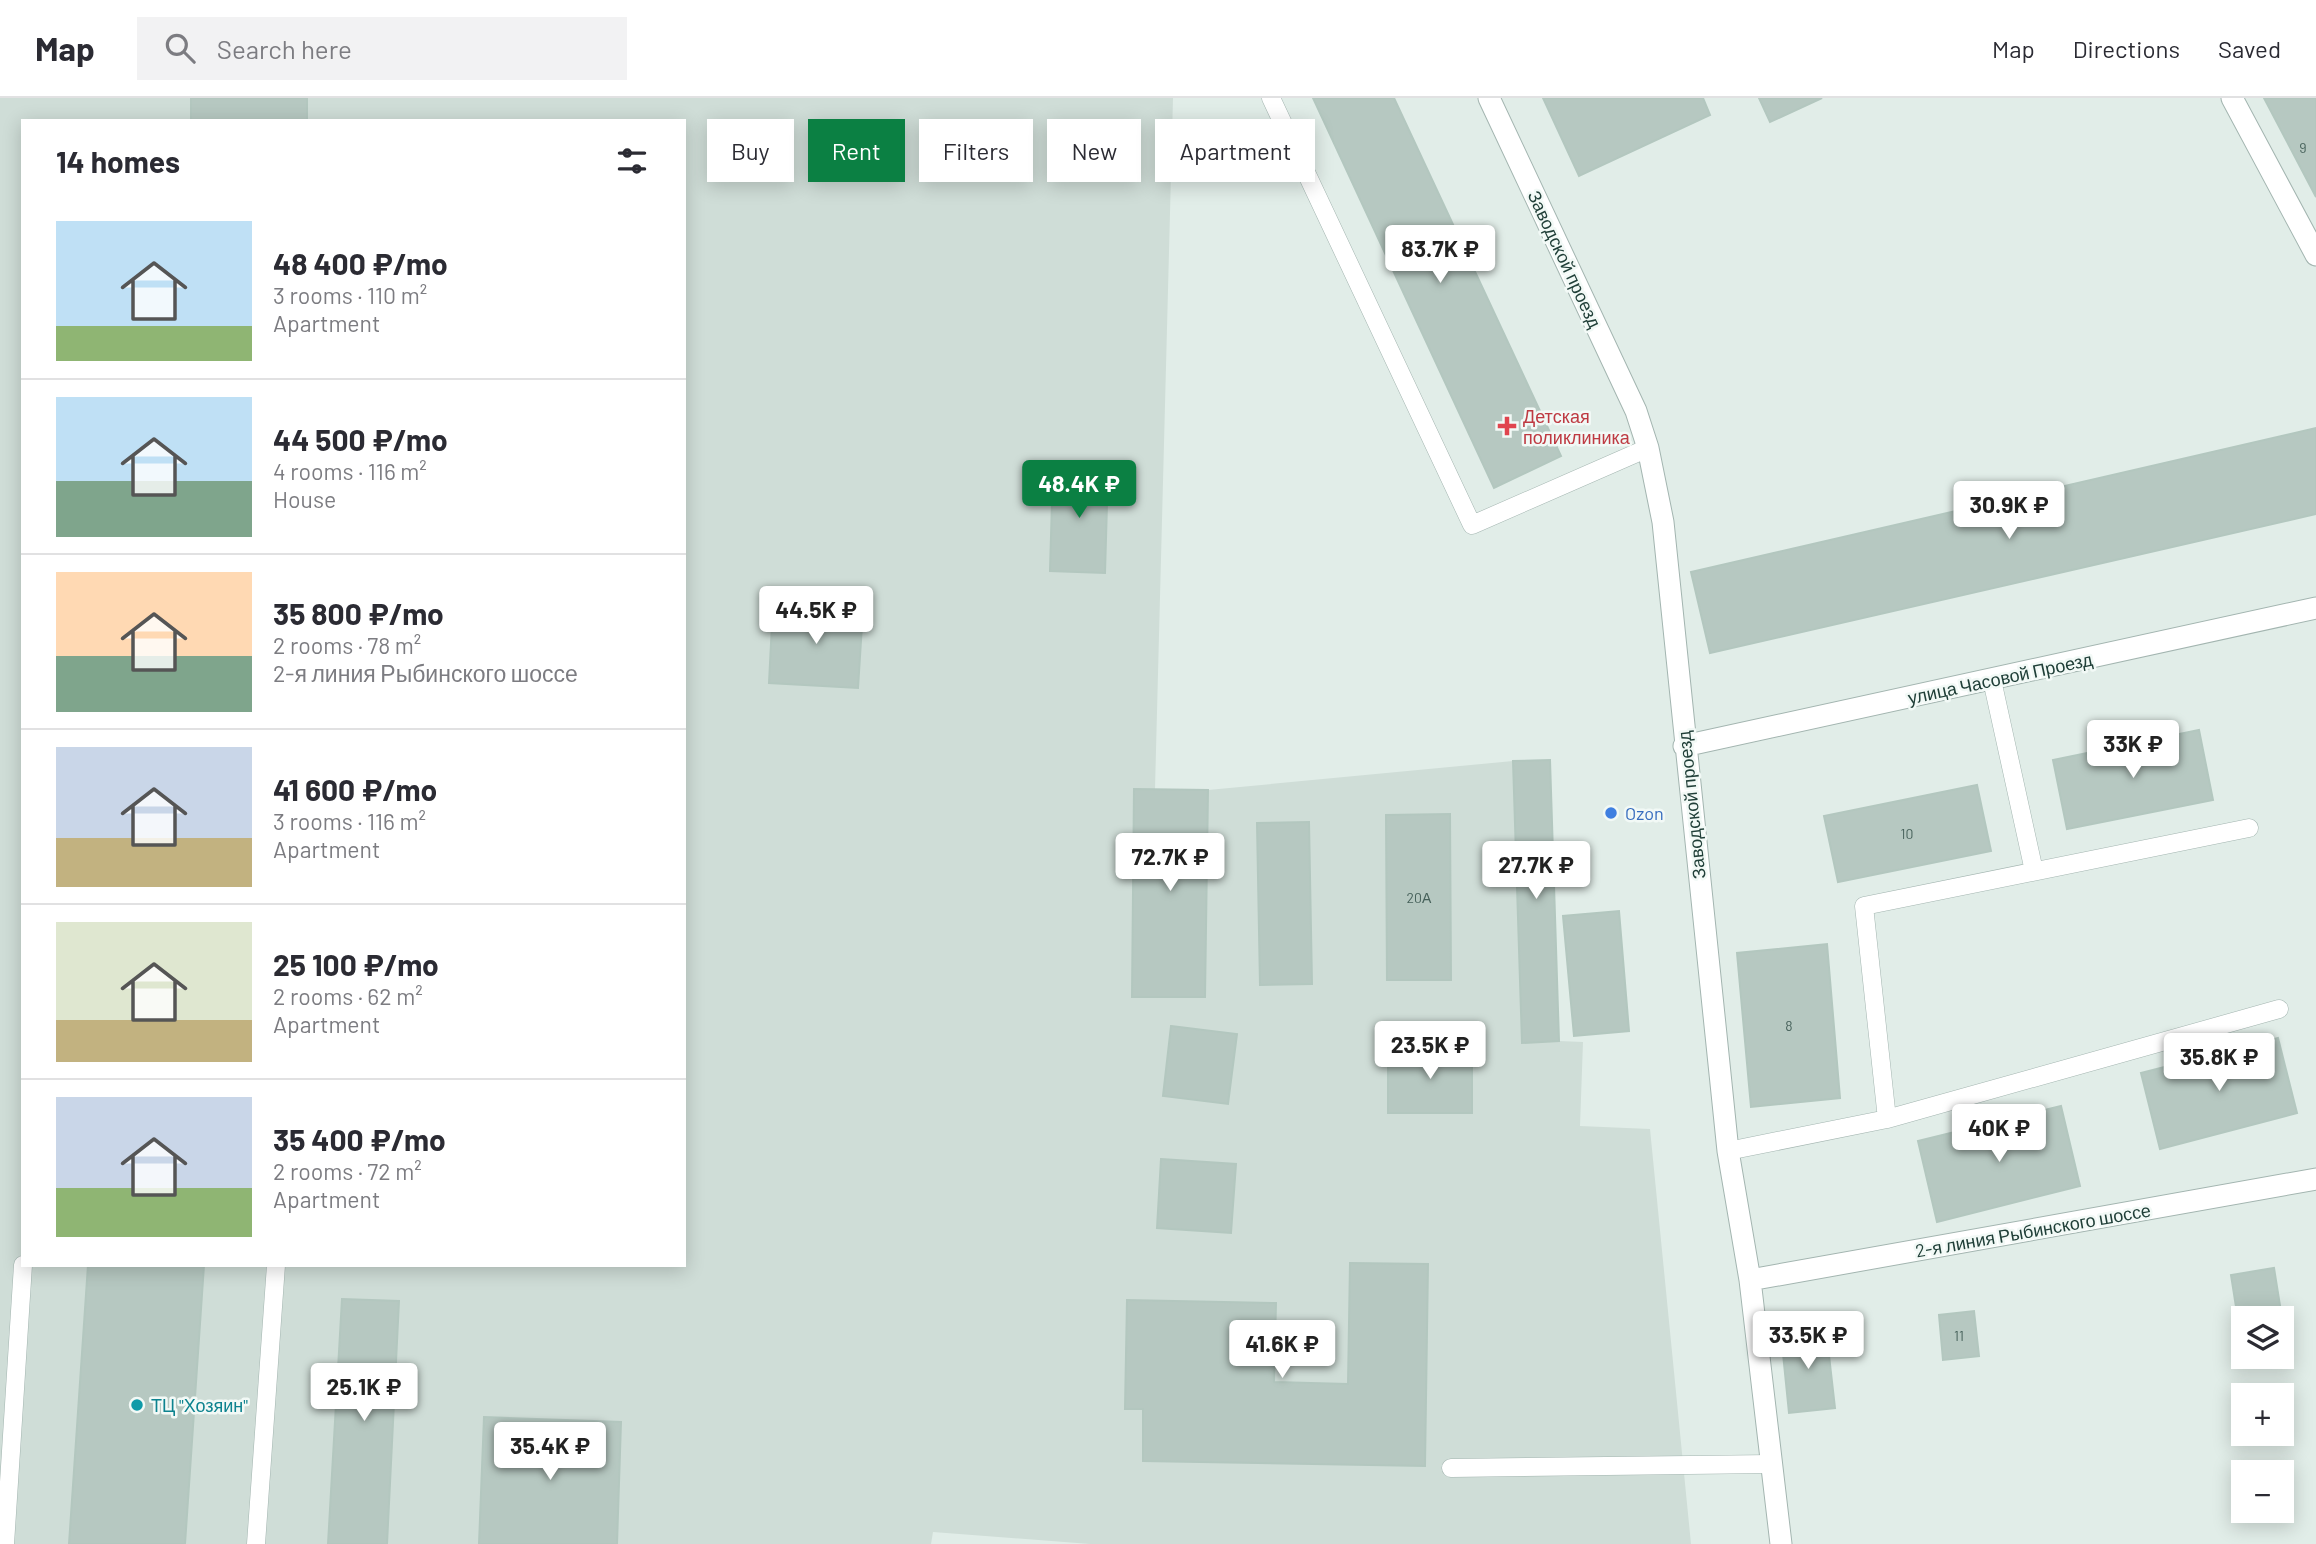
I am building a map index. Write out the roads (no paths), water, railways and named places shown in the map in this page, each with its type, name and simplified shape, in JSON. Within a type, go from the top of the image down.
[{"type":"street","name":"Заводской проезд","points":[[1489,98],[1636,411],[1648,448],[1663,522],[1728,1152],[1750,1280],[1781,1544]]},
{"type":"street","points":[[2232,98],[2316,255]]},
{"type":"street","name":"улица Часовой Проезд","points":[[1684,746],[2316,608]]},
{"type":"street","name":"2-я линия Рыбинского шоссе","points":[[1750,1280],[2316,1179]]},
{"type":"lane","points":[[1270,98],[1472,525],[1648,448]]},
{"type":"lane","points":[[1992,680],[2034,871]]},
{"type":"lane","points":[[1887,1119],[1864,906],[2249,828]]},
{"type":"lane","points":[[1728,1152],[1887,1119],[2279,1009]]},
{"type":"lane","points":[[5,1544],[23,1267]]},
{"type":"lane","points":[[256,1544],[276,1267]]},
{"type":"lane","points":[[1451,1468],[1771,1464]]},
{"type":"place","name":"Детская поликлиника","points":[[1507,426]]},
{"type":"place","name":"Ozon","points":[[1611,813]]},
{"type":"place","name":"ТЦ \"Хозяин\"","points":[[137,1405]]}]
